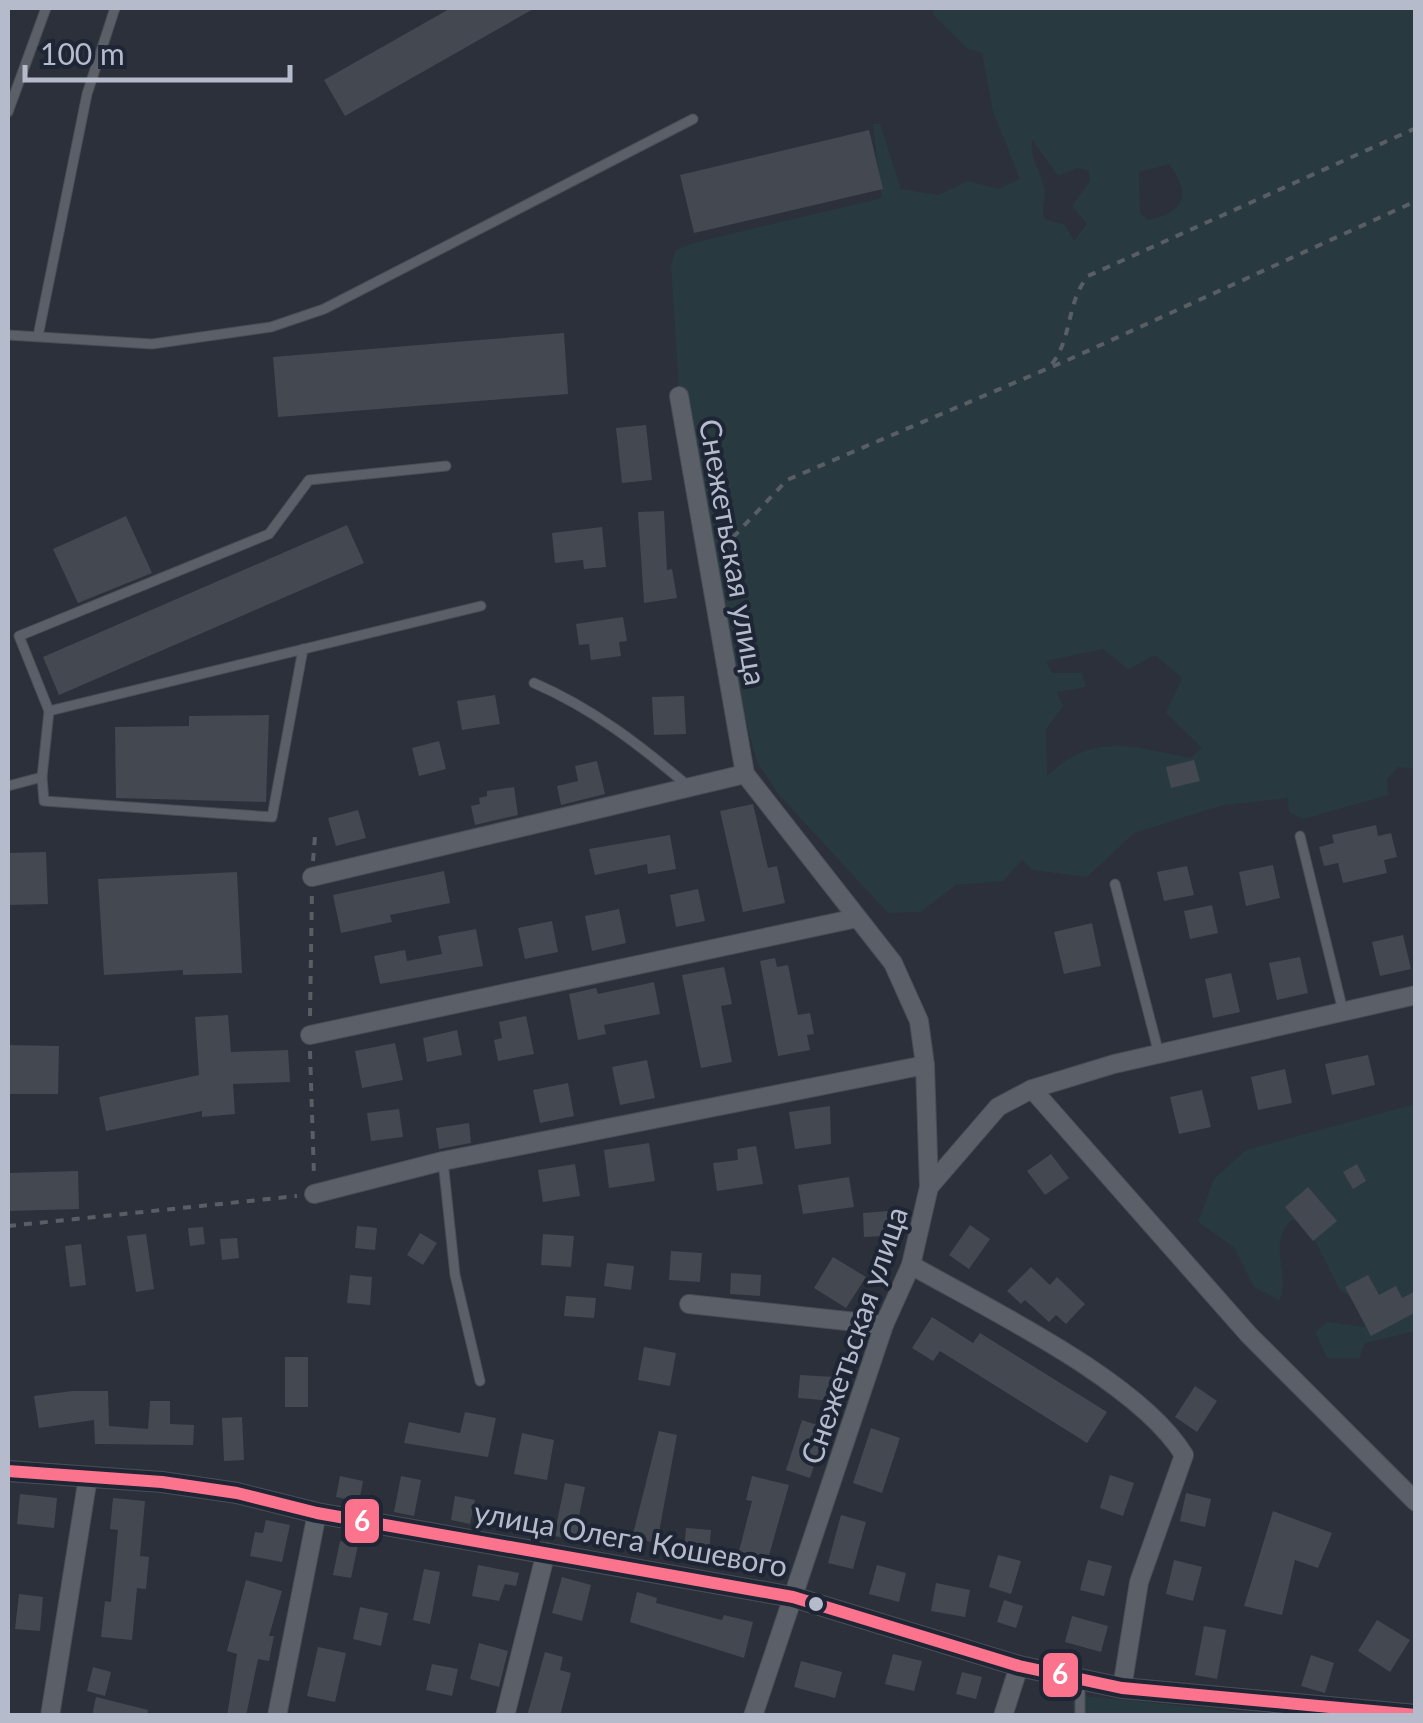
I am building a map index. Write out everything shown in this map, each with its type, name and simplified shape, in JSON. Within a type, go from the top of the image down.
[{"type":"street","name":"Снежетьская улица","points":[[679,396],[745,774],[893,963],[919,1021],[926,1066],[929,1187],[911,1266],[884,1325],[753,1716]]},
{"type":"street","points":[[312,876],[745,774]]},
{"type":"street","points":[[310,1034],[857,918]]},
{"type":"street","points":[[929,1187],[998,1107],[1032,1089],[1158,1054],[1416,995]]},
{"type":"street","points":[[314,1194],[443,1161],[926,1066]]},
{"type":"street","points":[[1032,1089],[1249,1336],[1416,1502]]},
{"type":"street","points":[[911,1266],[1065,1352],[1168,1430],[1184,1455],[1139,1582],[1122,1688]]},
{"type":"street","points":[[689,1304],[884,1325]]},
{"type":"street","name":"улица Олега Кошевого","points":[[8,1471],[219,1490],[317,1513],[794,1597],[1018,1666],[1122,1688],[1416,1715]]},
{"type":"street","points":[[50,1716],[88,1477]]},
{"type":"street","points":[[276,1716],[317,1513]]},
{"type":"street","points":[[505,1716],[546,1552]]},
{"type":"street","points":[[1003,1716],[1018,1666]]},
{"type":"lane","points":[[8,112],[46,8]]},
{"type":"lane","points":[[38,336],[87,94],[115,8]]},
{"type":"lane","points":[[8,335],[152,344],[271,327],[324,310],[693,118]]},
{"type":"lane","points":[[302,650],[272,817],[44,801],[42,777],[49,711],[19,636],[269,534],[308,480],[446,466]]},
{"type":"lane","points":[[49,711],[481,606]]},
{"type":"lane","points":[[534,683],[576,701],[640,745],[690,788]]},
{"type":"lane","points":[[8,786],[42,777]]},
{"type":"lane","points":[[1300,836],[1343,1011]]},
{"type":"lane","points":[[1115,884],[1158,1054]]},
{"type":"lane","points":[[443,1161],[455,1274],[480,1381]]},
{"type":"lane","points":[[1080,1678],[1080,1716]]},
{"type":"path","points":[[1050,368],[1066,346],[1074,294],[1088,276],[1416,128]]},
{"type":"path","points":[[708,563],[788,480],[1050,368],[1416,201]]},
{"type":"path","points":[[8,1226],[314,1194]]},
{"type":"shaded area","points":[[932,8],[1415,8],[1415,769],[1398,767],[1387,779],[1388,795],[1303,819],[1289,812],[1288,798],[1223,805],[1134,833],[1087,877],[1033,870],[1022,860],[1003,881],[956,885],[920,912],[888,913],[780,796],[757,762],[700,548],[682,437],[671,265],[676,250],[693,243],[882,198],[873,124],[880,124],[901,189],[938,195],[968,181],[998,189],[1020,179],[993,111],[982,53],[967,48],[933,15]],"holes":[[[1032,139],[1058,176],[1077,168],[1089,170],[1090,181],[1072,206],[1087,224],[1074,241],[1065,225],[1045,219],[1044,187]],[[1169,164],[1181,185],[1177,207],[1148,220],[1140,213],[1139,172]],[[1103,649],[1128,669],[1155,655],[1182,678],[1166,713],[1202,748],[1190,758],[1132,747],[1097,748],[1064,762],[1047,776],[1046,729],[1063,706],[1057,692],[1086,687],[1082,673],[1052,673],[1046,661]]]},
{"type":"shaded area","points":[[1415,1104],[1415,1331],[1365,1343],[1359,1358],[1327,1358],[1315,1332],[1327,1322],[1374,1328],[1368,1307],[1340,1290],[1305,1222],[1291,1220],[1281,1239],[1280,1300],[1254,1287],[1234,1247],[1198,1222],[1214,1179],[1246,1150]]},
{"type":"shaded area","points":[[1073,1695],[1273,1715],[1073,1716]]},
{"type":"building","points":[[451,8],[535,8],[345,116],[324,80]]},
{"type":"building","points":[[869,130],[883,189],[694,233],[680,175]]},
{"type":"building","points":[[564,333],[568,394],[278,417],[273,357]]},
{"type":"building","points":[[646,425],[652,480],[622,483],[616,428]]},
{"type":"building","points":[[664,511],[667,570],[672,569],[677,598],[644,603],[638,512]]},
{"type":"building","points":[[126,516],[152,573],[78,603],[53,549]]},
{"type":"building","points":[[347,525],[364,563],[59,695],[43,657]]},
{"type":"building","points":[[602,527],[606,567],[584,569],[583,560],[555,563],[552,533]]},
{"type":"building","points":[[623,617],[627,641],[619,642],[621,656],[591,660],[589,644],[579,645],[576,624]]},
{"type":"building","points":[[495,695],[500,724],[462,730],[457,701]]},
{"type":"building","points":[[684,696],[686,734],[654,735],[652,697]]},
{"type":"building","points":[[269,715],[266,802],[116,798],[115,727],[189,726],[189,716]]},
{"type":"building","points":[[439,741],[446,769],[419,776],[412,748]]},
{"type":"building","points":[[1194,760],[1200,781],[1171,788],[1166,767]]},
{"type":"building","points":[[597,761],[605,794],[561,805],[557,786],[578,781],[575,766]]},
{"type":"building","points":[[514,787],[518,815],[475,825],[471,806],[480,804],[479,798],[487,796],[487,791]]},
{"type":"building","points":[[753,804],[768,868],[777,866],[785,903],[743,912],[720,811]]},
{"type":"building","points":[[358,810],[366,838],[336,846],[328,818]]},
{"type":"building","points":[[1376,825],[1378,836],[1391,833],[1397,857],[1384,860],[1387,873],[1343,883],[1338,863],[1324,866],[1319,847],[1334,843],[1332,835]]},
{"type":"building","points":[[670,835],[676,869],[648,874],[647,864],[595,875],[589,849]]},
{"type":"building","points":[[46,852],[48,904],[8,905],[8,853]]},
{"type":"building","points":[[1273,865],[1280,898],[1246,906],[1239,872]]},
{"type":"building","points":[[1187,866],[1194,895],[1164,901],[1157,872]]},
{"type":"building","points":[[444,871],[450,903],[390,915],[392,922],[341,933],[333,895]]},
{"type":"building","points":[[237,872],[242,973],[183,975],[183,970],[104,975],[98,879]]},
{"type":"building","points":[[698,889],[705,921],[676,927],[670,895]]},
{"type":"building","points":[[1212,905],[1218,933],[1190,939],[1184,911]]},
{"type":"building","points":[[619,909],[626,943],[592,951],[585,916]]},
{"type":"building","points":[[552,921],[558,952],[525,959],[518,928]]},
{"type":"building","points":[[1092,923],[1101,966],[1064,974],[1054,932]]},
{"type":"building","points":[[476,929],[483,966],[380,984],[374,956],[405,950],[407,961],[442,954],[438,936]]},
{"type":"building","points":[[1403,935],[1411,969],[1380,976],[1372,942]]},
{"type":"building","points":[[1300,957],[1308,993],[1277,1000],[1269,963]]},
{"type":"building","points":[[775,958],[777,967],[788,965],[798,1015],[810,1013],[814,1034],[807,1035],[810,1050],[778,1056],[760,961]]},
{"type":"building","points":[[724,967],[732,1004],[721,1006],[732,1062],[701,1068],[682,975]]},
{"type":"building","points":[[1231,973],[1240,1012],[1213,1018],[1205,979]]},
{"type":"building","points":[[654,982],[660,1014],[604,1025],[606,1034],[578,1040],[569,994],[596,988],[598,994]]},
{"type":"building","points":[[228,1015],[231,1052],[288,1050],[290,1082],[233,1084],[235,1114],[202,1117],[202,1111],[106,1131],[99,1097],[199,1075],[195,1017]]},
{"type":"building","points":[[526,1016],[534,1054],[498,1061],[494,1040],[502,1038],[499,1022]]},
{"type":"building","points":[[457,1030],[462,1055],[427,1062],[423,1038]]},
{"type":"building","points":[[395,1043],[403,1080],[362,1088],[355,1051]]},
{"type":"building","points":[[8,1045],[59,1046],[58,1094],[8,1094]]},
{"type":"building","points":[[1368,1055],[1375,1085],[1332,1095],[1325,1064]]},
{"type":"building","points":[[647,1060],[655,1098],[620,1105],[612,1067]]},
{"type":"building","points":[[1285,1069],[1292,1103],[1258,1110],[1251,1077]]},
{"type":"building","points":[[568,1083],[574,1116],[540,1123],[533,1090]]},
{"type":"building","points":[[1202,1090],[1211,1127],[1179,1134],[1170,1097]]},
{"type":"building","points":[[830,1106],[831,1144],[795,1149],[789,1112]]},
{"type":"building","points":[[399,1109],[403,1137],[371,1141],[367,1113]]},
{"type":"building","points":[[469,1123],[471,1143],[439,1149],[436,1128]]},
{"type":"building","points":[[649,1143],[655,1181],[609,1188],[604,1150]]},
{"type":"building","points":[[756,1146],[763,1184],[717,1191],[713,1163],[738,1160],[737,1149]]},
{"type":"building","points":[[1051,1154],[1069,1178],[1045,1195],[1027,1171]]},
{"type":"building","points":[[575,1164],[580,1196],[543,1202],[538,1170]]},
{"type":"building","points":[[1357,1164],[1366,1181],[1353,1189],[1343,1172]]},
{"type":"building","points":[[78,1171],[79,1209],[8,1211],[8,1173]]},
{"type":"building","points":[[849,1177],[854,1207],[803,1214],[798,1185]]},
{"type":"building","points":[[1308,1187],[1337,1221],[1313,1241],[1285,1207]]},
{"type":"building","points":[[901,1210],[902,1235],[864,1237],[863,1213]]},
{"type":"building","points":[[970,1225],[990,1239],[969,1269],[949,1255]]},
{"type":"building","points":[[357,1226],[377,1228],[375,1250],[355,1248]]},
{"type":"building","points":[[203,1227],[205,1244],[190,1246],[188,1228]]},
{"type":"building","points":[[420,1233],[437,1243],[423,1265],[407,1255]]},
{"type":"building","points":[[146,1234],[154,1289],[136,1292],[127,1236]]},
{"type":"building","points":[[543,1234],[574,1236],[571,1267],[541,1265]]},
{"type":"building","points":[[237,1238],[239,1258],[222,1260],[220,1239]]},
{"type":"building","points":[[81,1244],[86,1285],[70,1287],[65,1246]]},
{"type":"building","points":[[671,1251],[702,1253],[700,1282],[669,1280]]},
{"type":"building","points":[[833,1257],[866,1277],[846,1308],[814,1288]]},
{"type":"building","points":[[607,1263],[634,1266],[631,1290],[604,1286]]},
{"type":"building","points":[[1031,1267],[1050,1285],[1057,1277],[1085,1304],[1066,1324],[1056,1315],[1049,1322],[1025,1300],[1021,1304],[1007,1291]]},
{"type":"building","points":[[731,1273],[761,1275],[760,1296],[730,1294]]},
{"type":"building","points":[[350,1275],[372,1277],[370,1305],[347,1303]]},
{"type":"building","points":[[1368,1275],[1379,1295],[1396,1286],[1402,1298],[1416,1291],[1416,1312],[1371,1336],[1345,1287]]},
{"type":"building","points":[[566,1296],[596,1298],[594,1318],[564,1316]]},
{"type":"building","points":[[932,1317],[973,1343],[980,1333],[1107,1412],[1087,1443],[940,1351],[933,1361],[912,1348]]},
{"type":"building","points":[[644,1347],[676,1353],[670,1386],[638,1380]]},
{"type":"building","points":[[285,1357],[308,1357],[308,1407],[285,1407]]},
{"type":"building","points":[[800,1375],[835,1377],[834,1401],[798,1398]]},
{"type":"building","points":[[1195,1386],[1217,1401],[1197,1432],[1175,1417]]},
{"type":"building","points":[[108,1391],[109,1426],[148,1429],[150,1401],[170,1401],[170,1424],[194,1425],[193,1445],[95,1444],[94,1420],[39,1428],[34,1396]]},
{"type":"building","points":[[465,1412],[496,1418],[488,1457],[404,1443],[409,1422],[460,1433]]},
{"type":"building","points":[[242,1417],[244,1460],[224,1461],[222,1418]]},
{"type":"building","points":[[802,1420],[826,1428],[810,1478],[786,1470]]},
{"type":"building","points":[[871,1428],[900,1438],[882,1493],[853,1483]]},
{"type":"building","points":[[659,1431],[677,1435],[657,1543],[632,1538]]},
{"type":"building","points":[[522,1433],[554,1440],[547,1480],[514,1474]]},
{"type":"building","points":[[1110,1475],[1134,1483],[1123,1516],[1100,1508]]},
{"type":"building","points":[[340,1476],[363,1481],[359,1502],[336,1497]]},
{"type":"building","points":[[401,1476],[421,1480],[414,1516],[394,1512]]},
{"type":"building","points":[[752,1476],[789,1485],[768,1559],[739,1551],[752,1501],[746,1500]]},
{"type":"building","points":[[565,1483],[585,1487],[578,1521],[590,1524],[586,1542],[554,1536]]},
{"type":"building","points":[[1186,1493],[1211,1499],[1205,1527],[1180,1521]]},
{"type":"building","points":[[20,1494],[57,1498],[54,1528],[17,1524]]},
{"type":"building","points":[[455,1496],[475,1500],[470,1524],[451,1520]]},
{"type":"building","points":[[113,1498],[145,1501],[140,1556],[149,1557],[146,1589],[137,1588],[132,1640],[101,1637],[105,1601],[111,1602],[118,1530],[110,1529]]},
{"type":"building","points":[[1273,1511],[1332,1533],[1318,1568],[1295,1560],[1282,1615],[1244,1606]]},
{"type":"building","points":[[841,1515],[866,1522],[853,1569],[828,1563]]},
{"type":"building","points":[[266,1520],[290,1525],[282,1562],[250,1556],[255,1532],[263,1533]]},
{"type":"building","points":[[686,1528],[711,1530],[709,1554],[684,1552]]},
{"type":"building","points":[[340,1541],[358,1545],[351,1578],[333,1575]]},
{"type":"building","points":[[998,1555],[1021,1561],[1011,1594],[989,1587]]},
{"type":"building","points":[[1088,1560],[1112,1566],[1104,1596],[1080,1590]]},
{"type":"building","points":[[1174,1560],[1202,1567],[1193,1601],[1166,1594]]},
{"type":"building","points":[[478,1565],[519,1573],[516,1586],[505,1584],[499,1601],[472,1596]]},
{"type":"building","points":[[877,1565],[906,1573],[899,1602],[869,1594]]},
{"type":"building","points":[[424,1569],[440,1572],[430,1624],[413,1620]]},
{"type":"building","points":[[562,1577],[591,1585],[582,1621],[552,1613]]},
{"type":"building","points":[[246,1580],[282,1591],[269,1636],[274,1636],[269,1661],[258,1659],[246,1716],[227,1716],[237,1654],[227,1651]]},
{"type":"building","points":[[936,1583],[970,1590],[965,1617],[931,1611]]},
{"type":"building","points":[[637,1592],[657,1598],[656,1603],[722,1620],[724,1615],[753,1622],[744,1658],[630,1622]]},
{"type":"building","points":[[19,1594],[43,1597],[40,1631],[15,1629]]},
{"type":"building","points":[[1004,1600],[1023,1606],[1016,1628],[997,1622]]},
{"type":"building","points":[[360,1607],[388,1613],[381,1646],[353,1639]]},
{"type":"building","points":[[1072,1616],[1108,1626],[1101,1652],[1065,1642]]},
{"type":"building","points":[[1377,1620],[1410,1640],[1390,1672],[1358,1651]]},
{"type":"building","points":[[1204,1626],[1226,1630],[1217,1679],[1195,1675]]},
{"type":"building","points":[[479,1643],[508,1651],[499,1687],[470,1679]]},
{"type":"building","points":[[318,1647],[346,1653],[335,1702],[307,1696]]},
{"type":"building","points":[[545,1652],[563,1657],[560,1670],[571,1673],[560,1716],[527,1716]]},
{"type":"building","points":[[893,1654],[922,1661],[914,1691],[885,1684]]},
{"type":"building","points":[[1311,1655],[1334,1663],[1325,1693],[1301,1686]]},
{"type":"building","points":[[801,1661],[842,1672],[835,1698],[794,1687]]},
{"type":"building","points":[[432,1664],[458,1669],[452,1696],[426,1690]]},
{"type":"building","points":[[93,1667],[111,1672],[105,1696],[87,1691]]},
{"type":"building","points":[[962,1672],[982,1677],[976,1699],[956,1694]]},
{"type":"building","points":[[96,1697],[148,1710],[147,1716],[92,1716]]},
{"type":"transit line","name":"6","points":[[8,1471],[162,1482],[237,1493],[317,1513],[793,1597],[1019,1666],[1122,1688],[1416,1715]]}]
